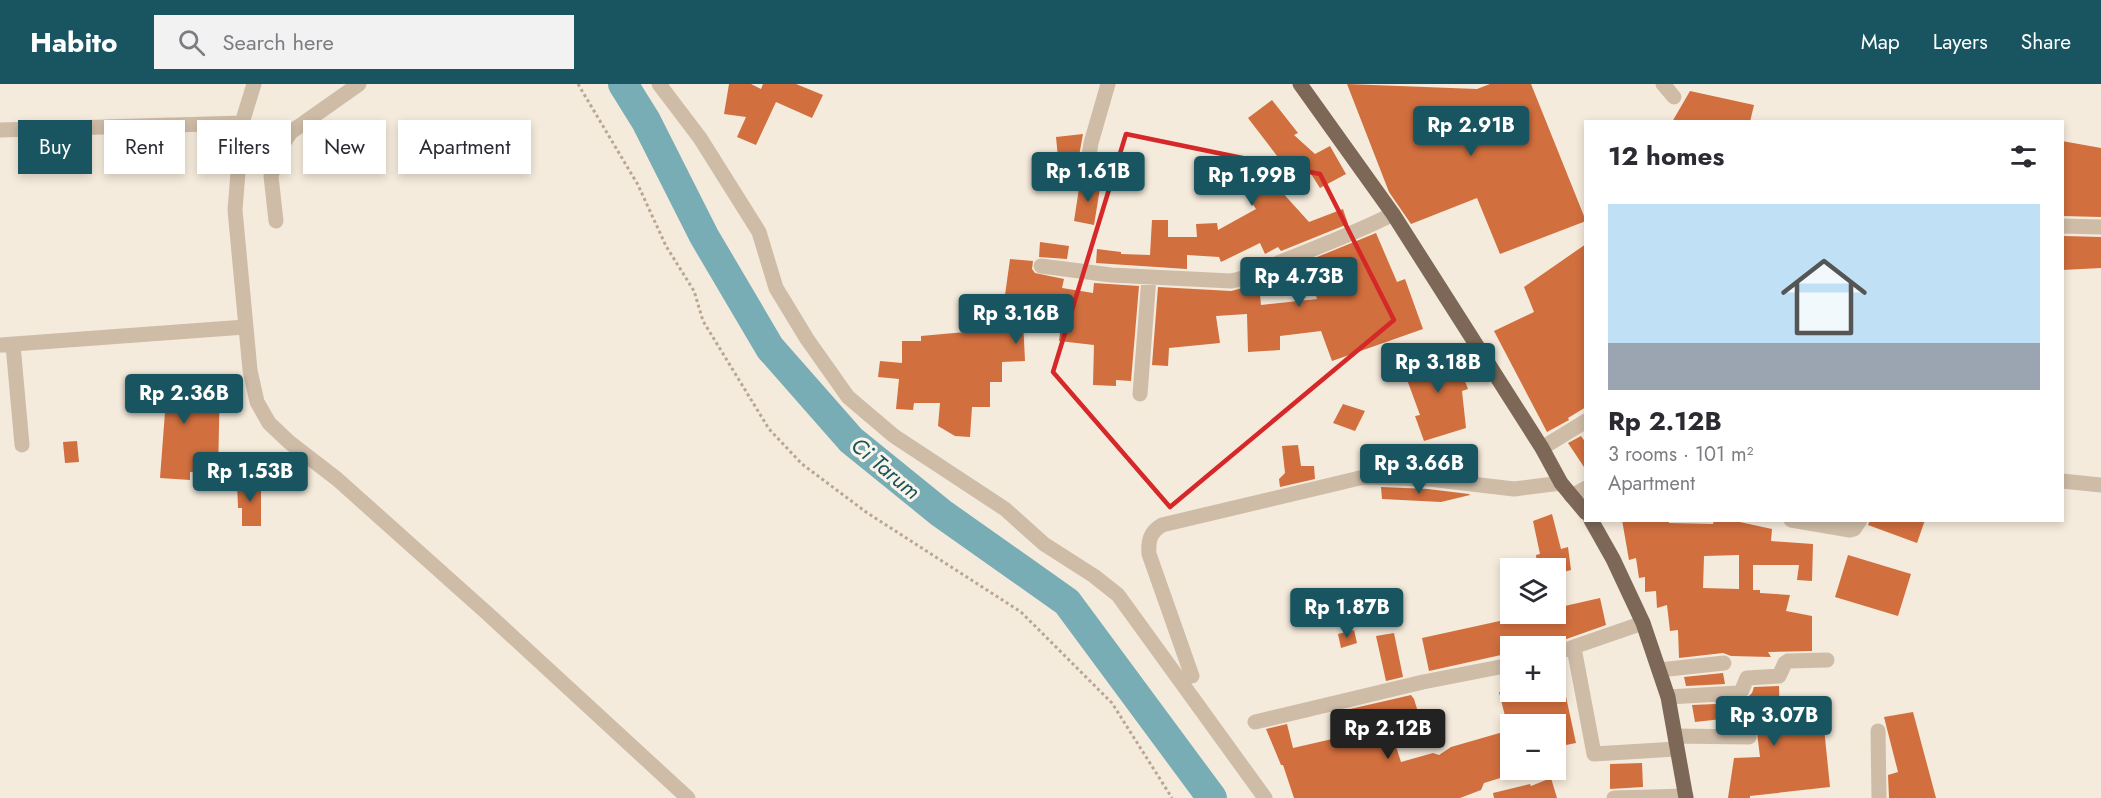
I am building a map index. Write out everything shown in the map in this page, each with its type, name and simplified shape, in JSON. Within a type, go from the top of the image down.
[{"type":"main road","points":[[1299,84],[1394,214],[1542,448],[1561,483],[1584,511]]},
{"type":"main road","points":[[1592,522],[1613,559],[1643,623],[1668,697],[1672,745],[1686,797]]},
{"type":"street","points":[[243,120],[254,84]]},
{"type":"street","points":[[276,221],[271,176],[280,148],[291,132],[359,84]]},
{"type":"street","points":[[659,84],[700,138],[759,232],[776,288],[807,339],[848,397],[894,436],[1005,509],[1044,544],[1094,576],[1118,595],[1265,798]]},
{"type":"street","points":[[1086,175],[1091,143],[1108,84]]},
{"type":"street","points":[[1662,84],[1674,97]]},
{"type":"street","points":[[0,130],[197,124]]},
{"type":"street","points":[[238,174],[235,210],[245,327],[257,402],[269,423],[289,442],[337,479],[479,606],[687,798]]},
{"type":"street","points":[[1041,266],[1112,275],[1222,281],[1244,279],[1264,268],[1356,232],[1394,214]]},
{"type":"street","points":[[2064,226],[2101,227]]},
{"type":"street","points":[[1140,394],[1149,277]]},
{"type":"street","points":[[22,445],[7,345],[245,327]]},
{"type":"street","points":[[1542,448],[1584,422]]},
{"type":"street","points":[[1192,676],[1149,554],[1150,536],[1162,525],[1364,477],[1429,478],[1514,489],[1561,483]]},
{"type":"street","points":[[2064,481],[2101,485]]},
{"type":"street","points":[[1571,496],[1584,489]]},
{"type":"street","points":[[1803,522],[1850,530],[1854,529],[1859,522]]},
{"type":"street","points":[[1566,650],[1643,623]]},
{"type":"street","points":[[1574,648],[1594,754],[1749,737]]},
{"type":"street","points":[[1668,697],[1738,693],[1742,690],[1747,678],[1779,675],[1788,661],[1827,660]]},
{"type":"street","points":[[1659,670],[1724,663]]},
{"type":"street","points":[[1255,722],[1423,682],[1500,667]]},
{"type":"street","points":[[1878,732],[1879,798]]},
{"type":"street","points":[[1614,798],[1686,797]]},
{"type":"path","points":[[578,84],[638,185],[666,246],[693,291],[704,321],[769,429],[802,464],[867,512],[1022,612],[1112,703],[1172,798]]},
{"type":"highlighted area","points":[[1126,134],[1320,174],[1394,320],[1170,507],[1053,372]]},
{"type":"building","points":[[729,84],[751,84],[761,89],[763,84],[796,84],[823,95],[812,118],[776,102],[756,145],[737,137],[746,117],[724,114]]},
{"type":"building","points":[[1347,84],[1477,89],[1490,84],[1531,84],[1584,216],[1584,222],[1500,254],[1477,198],[1411,224],[1389,192]]},
{"type":"building","points":[[1690,91],[1754,105],[1750,120],[1673,120]]},
{"type":"building","points":[[1272,100],[1298,133],[1294,135],[1315,154],[1330,146],[1346,174],[1320,188],[1311,174],[1281,191],[1309,222],[1343,209],[1348,224],[1281,251],[1278,247],[1265,254],[1260,243],[1221,262],[1219,257],[1187,255],[1187,269],[1096,263],[1097,249],[1121,252],[1121,254],[1150,255],[1152,220],[1168,220],[1168,237],[1197,237],[1196,224],[1217,223],[1218,230],[1256,209],[1244,191],[1284,165],[1248,118]]},
{"type":"building","points":[[1083,134],[1079,156],[1058,158],[1056,137]]},
{"type":"building","points":[[2064,141],[2101,148],[2101,217],[2064,216]]},
{"type":"building","points":[[1093,181],[1101,182],[1094,225],[1074,221],[1080,182],[1085,185]]},
{"type":"building","points":[[1376,233],[1397,282],[1405,279],[1423,329],[1332,361],[1321,331],[1280,336],[1280,350],[1248,352],[1247,314],[1216,316],[1220,343],[1169,348],[1168,366],[1152,365],[1158,287],[1231,291],[1259,284],[1261,305],[1317,299],[1305,262]]},
{"type":"building","points":[[2064,236],[2101,237],[2101,268],[2064,270]]},
{"type":"building","points":[[1040,242],[1069,246],[1067,259],[1039,257]]},
{"type":"building","points":[[1584,245],[1584,408],[1547,432],[1494,331],[1534,312],[1524,287]]},
{"type":"building","points":[[1010,259],[1033,261],[1032,269],[1035,273],[1064,279],[1062,288],[1093,293],[1094,283],[1139,286],[1131,381],[1116,380],[1116,386],[1093,385],[1094,345],[1059,341],[1061,325],[1023,320],[1025,361],[1002,362],[1002,382],[990,382],[990,407],[972,407],[970,437],[955,436],[938,426],[940,403],[914,403],[913,410],[896,409],[899,379],[878,377],[880,361],[902,363],[902,341],[921,341],[921,336],[1000,331]]},
{"type":"building","points":[[1452,348],[1468,389],[1462,391],[1466,428],[1424,441],[1415,416],[1420,415],[1402,366]]},
{"type":"building","points":[[194,377],[220,379],[218,474],[190,472],[190,480],[160,478],[165,412],[139,412],[139,405],[132,405],[131,379],[165,378],[165,393],[193,394]]},
{"type":"building","points":[[1343,404],[1365,411],[1355,431],[1333,423]]},
{"type":"building","points":[[1581,436],[1584,440],[1584,467],[1568,443]]},
{"type":"building","points":[[77,441],[79,462],[65,463],[63,442]]},
{"type":"building","points":[[1298,445],[1301,466],[1314,466],[1315,479],[1280,487],[1279,479],[1285,473],[1282,446]]},
{"type":"building","points":[[1464,463],[1466,474],[1399,468]]},
{"type":"building","points":[[237,483],[261,483],[261,526],[242,526],[242,508],[238,508]]},
{"type":"building","points":[[1381,487],[1428,489],[1470,495],[1441,502],[1382,499]]},
{"type":"building","points":[[1552,514],[1561,549],[1568,547],[1571,570],[1566,571],[1566,558],[1536,558],[1536,555],[1540,554],[1533,521]]},
{"type":"building","points":[[1622,522],[1713,524],[1714,522],[1740,522],[1772,529],[1771,541],[1813,544],[1812,581],[1797,580],[1799,565],[1753,565],[1753,590],[1760,590],[1760,593],[1790,595],[1786,611],[1812,616],[1812,651],[1768,652],[1771,657],[1731,656],[1723,653],[1679,658],[1678,630],[1670,631],[1667,605],[1657,608],[1656,591],[1645,592],[1645,577],[1639,578],[1636,558],[1629,560]],"holes":[[[1739,555],[1739,589],[1703,588],[1704,556]]]},
{"type":"building","points":[[1869,522],[1924,522],[1917,543],[1868,525]]},
{"type":"building","points":[[1848,555],[1911,574],[1898,616],[1835,597]]},
{"type":"building","points":[[1600,598],[1606,625],[1566,639],[1566,636],[1500,636],[1500,655],[1429,671],[1422,638],[1500,621],[1500,624],[1566,624],[1566,606]]},
{"type":"building","points":[[1354,630],[1357,643],[1341,648],[1338,634]]},
{"type":"building","points":[[1394,633],[1403,677],[1386,681],[1376,636]]},
{"type":"building","points":[[1723,673],[1725,684],[1686,686],[1684,677]]},
{"type":"building","points":[[1779,686],[1780,723],[1823,718],[1830,787],[1750,796],[1750,798],[1728,798],[1734,758],[1760,757],[1756,724],[1750,725],[1749,716],[1695,722],[1692,705],[1739,703],[1752,693],[1754,687]]},
{"type":"building","points":[[1411,695],[1422,725],[1392,734],[1401,762],[1433,753],[1439,755],[1451,747],[1500,733],[1500,778],[1484,783],[1481,790],[1460,798],[1294,798],[1283,765],[1281,765],[1266,729],[1287,724],[1293,748],[1354,734],[1346,710]]},
{"type":"building","points":[[1566,697],[1576,743],[1566,745],[1566,714],[1504,714],[1502,702],[1566,702]]},
{"type":"building","points":[[1913,712],[1936,798],[1889,798],[1888,775],[1898,772],[1884,717]]},
{"type":"building","points":[[1642,763],[1643,787],[1610,789],[1610,764]]},
{"type":"building","points":[[1552,780],[1557,798],[1494,798],[1493,793],[1530,784],[1531,786]]},
{"type":"waterway","name":"Ci Tarum","points":[[623,84],[646,121],[704,236],[770,348],[851,440],[941,513],[1067,602],[1212,798]]}]
